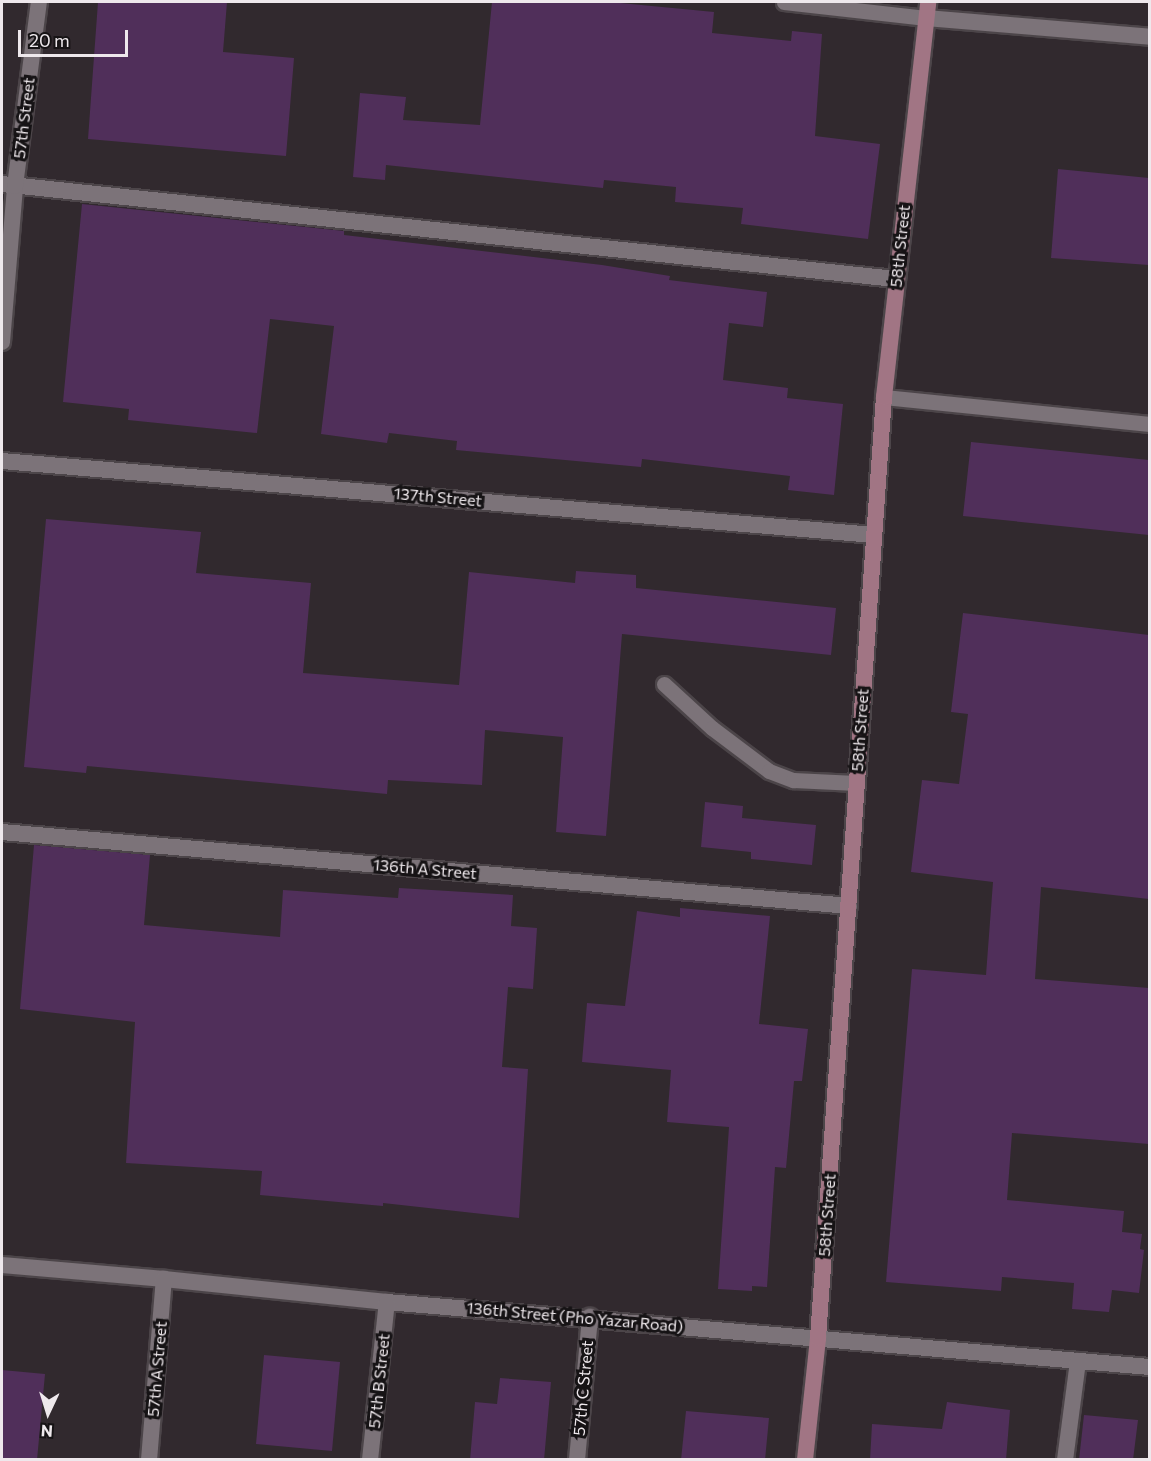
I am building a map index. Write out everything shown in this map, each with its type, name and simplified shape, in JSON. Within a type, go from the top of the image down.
[{"type":"main road","name":"58th Street","points":[[805,1460],[818,1338],[884,397],[927,10]]},
{"type":"street","name":"57th Street","points":[[2,342],[8,185],[39,2]]},
{"type":"street","points":[[927,10],[1149,37]]},
{"type":"street","points":[[8,185],[896,279]]},
{"type":"street","name":"137th Street","points":[[2,461],[874,535]]},
{"type":"street","name":"136th A Street","points":[[2,832],[849,906]]},
{"type":"street","name":"136th Street (Pho Yazar Road)","points":[[2,1265],[164,1278],[387,1302],[590,1317],[1149,1367]]},
{"type":"street","name":"57th A Street","points":[[149,1460],[164,1278]]},
{"type":"street","name":"57th B Street","points":[[370,1460],[387,1302]]},
{"type":"street","name":"57th C Street","points":[[577,1460],[590,1317]]},
{"type":"street","points":[[1065,1460],[1078,1361]]},
{"type":"lane","points":[[784,2],[927,10]]},
{"type":"lane","points":[[884,397],[1149,424]]},
{"type":"lane","points":[[664,684],[712,728],[769,771],[793,780],[856,783]]},
{"type":"building","points":[[98,2],[227,2],[223,52],[294,58],[286,156],[88,139]]},
{"type":"building","points":[[492,2],[610,2],[714,12],[712,33],[791,41],[792,31],[822,34],[815,136],[880,144],[868,239],[741,224],[743,208],[675,202],[676,187],[604,180],[603,188],[386,165],[385,180],[353,177],[360,93],[406,97],[403,120],[480,125]]},
{"type":"building","points":[[1058,169],[1149,178],[1149,265],[1051,258]]},
{"type":"building","points":[[82,204],[344,231],[344,235],[602,265],[670,276],[669,280],[767,292],[763,327],[729,323],[723,380],[788,388],[787,398],[843,404],[834,495],[788,490],[790,476],[642,459],[641,467],[456,450],[457,441],[389,433],[387,443],[321,434],[334,326],[270,319],[257,433],[128,420],[129,409],[63,402]]},
{"type":"building","points":[[971,442],[1149,460],[1149,535],[963,516]]},
{"type":"building","points":[[46,519],[201,532],[196,573],[311,583],[303,673],[459,685],[469,572],[575,583],[576,571],[636,575],[636,588],[836,608],[831,655],[622,634],[606,836],[556,832],[563,737],[485,730],[482,785],[388,780],[387,794],[87,766],[86,773],[24,767]]},
{"type":"building","points":[[963,613],[1149,635],[1149,899],[1041,887],[1035,979],[1149,988],[1149,1144],[1012,1133],[1007,1200],[1124,1211],[1122,1232],[1142,1234],[1140,1249],[1144,1250],[1139,1293],[1112,1290],[1109,1312],[1072,1309],[1074,1283],[1002,1277],[1001,1291],[886,1282],[912,969],[986,975],[993,882],[911,872],[922,780],[959,784],[968,714],[951,712]]},
{"type":"building","points":[[705,802],[743,806],[742,818],[816,825],[812,865],[751,859],[751,852],[701,847]]},
{"type":"building","points":[[34,845],[150,855],[144,925],[280,937],[283,890],[398,898],[399,888],[513,895],[511,926],[537,928],[533,989],[508,987],[502,1067],[528,1069],[519,1218],[383,1203],[383,1206],[260,1195],[262,1171],[126,1163],[135,1022],[20,1009]]},
{"type":"building","points":[[680,908],[770,916],[759,1024],[808,1029],[802,1081],[794,1081],[786,1168],[775,1167],[767,1287],[752,1286],[752,1291],[718,1289],[729,1127],[667,1122],[671,1070],[582,1062],[587,1003],[625,1006],[637,911],[680,917]]},
{"type":"building","points":[[264,1355],[340,1362],[332,1451],[256,1444]]},
{"type":"building","points":[[2,1370],[45,1374],[37,1460],[2,1460]]},
{"type":"building","points":[[500,1378],[551,1382],[544,1460],[470,1460],[475,1402],[497,1404]]},
{"type":"building","points":[[947,1402],[1010,1410],[1006,1460],[870,1460],[872,1424],[942,1429]]},
{"type":"building","points":[[686,1411],[769,1418],[765,1460],[681,1460]]},
{"type":"building","points":[[1084,1415],[1138,1420],[1133,1460],[1079,1460]]}]
